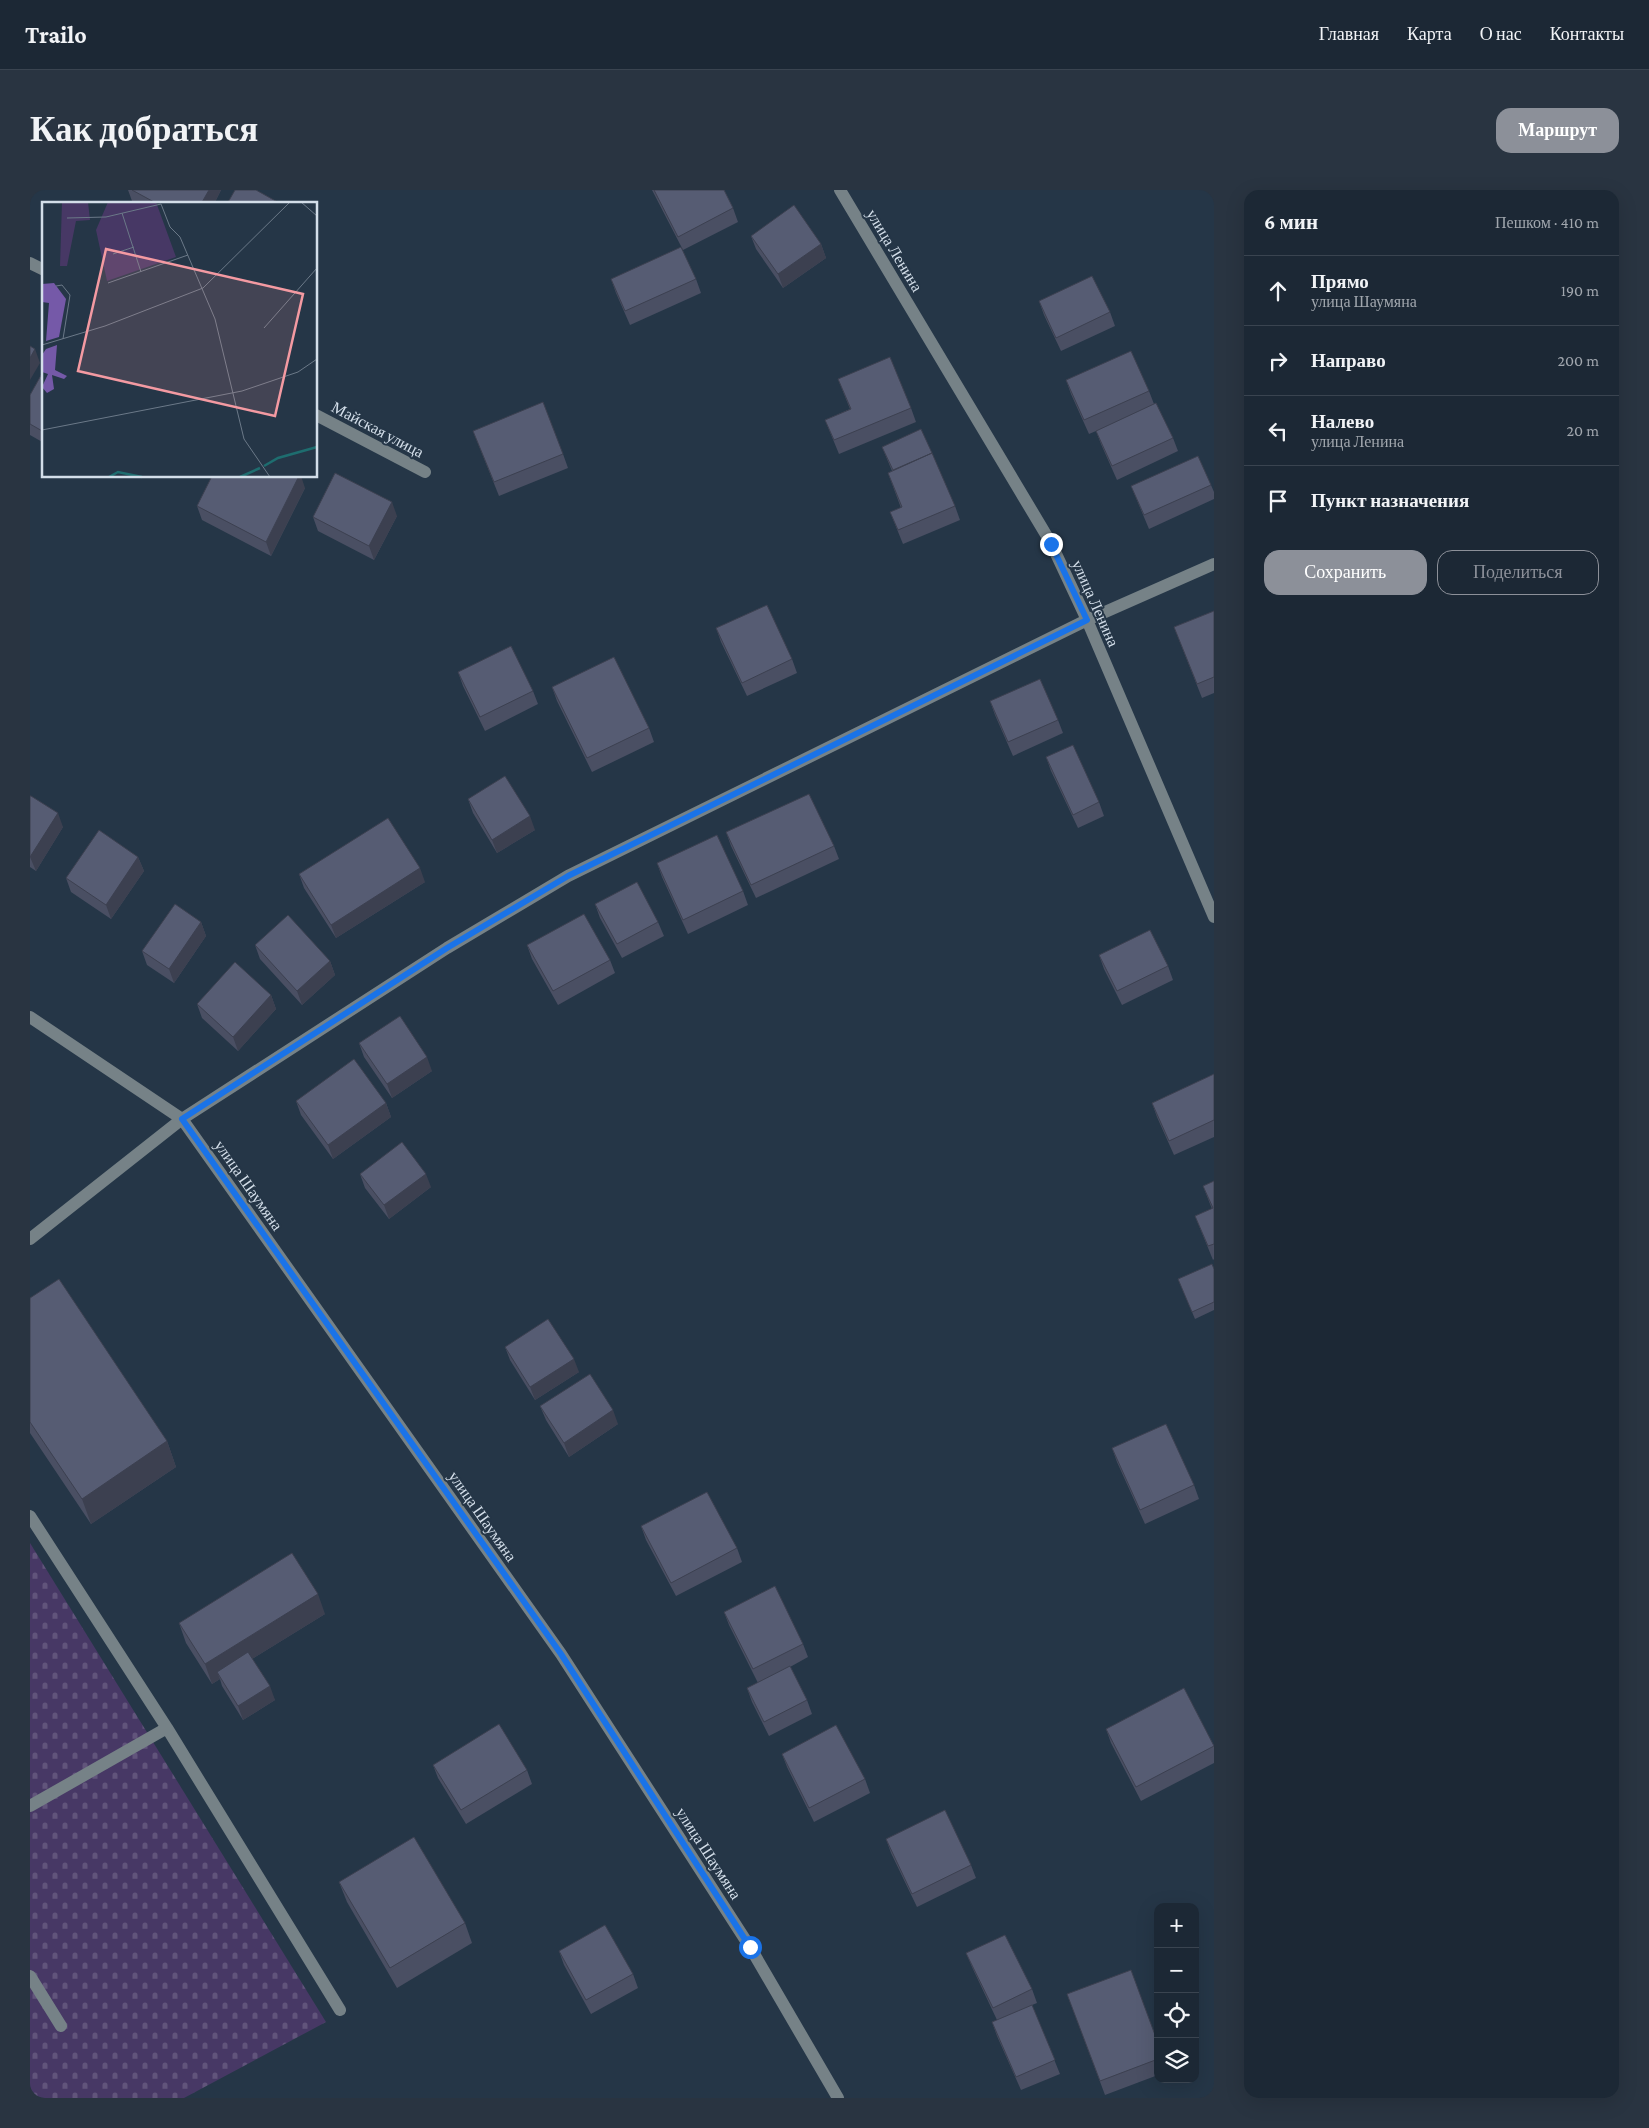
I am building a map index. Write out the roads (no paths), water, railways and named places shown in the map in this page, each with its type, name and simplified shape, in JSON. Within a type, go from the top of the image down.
[{"type":"street","name":"улица Ленина","points":[[840,190],[1051,544],[1087,620],[1214,917]]},
{"type":"street","points":[[30,263],[42,269]]},
{"type":"street","name":"Майская улица","points":[[318,416],[425,472]]},
{"type":"street","points":[[30,1240],[182,1119],[447,948],[568,876],[1087,620],[1214,564]]},
{"type":"street","name":"улица Шаумяна","points":[[30,1017],[182,1119],[561,1654],[750,1947],[838,2098]]},
{"type":"street","points":[[30,1516],[167,1728],[340,2010]]},
{"type":"street","points":[[30,1806],[167,1728]]},
{"type":"street","points":[[30,1976],[61,2026]]}]
